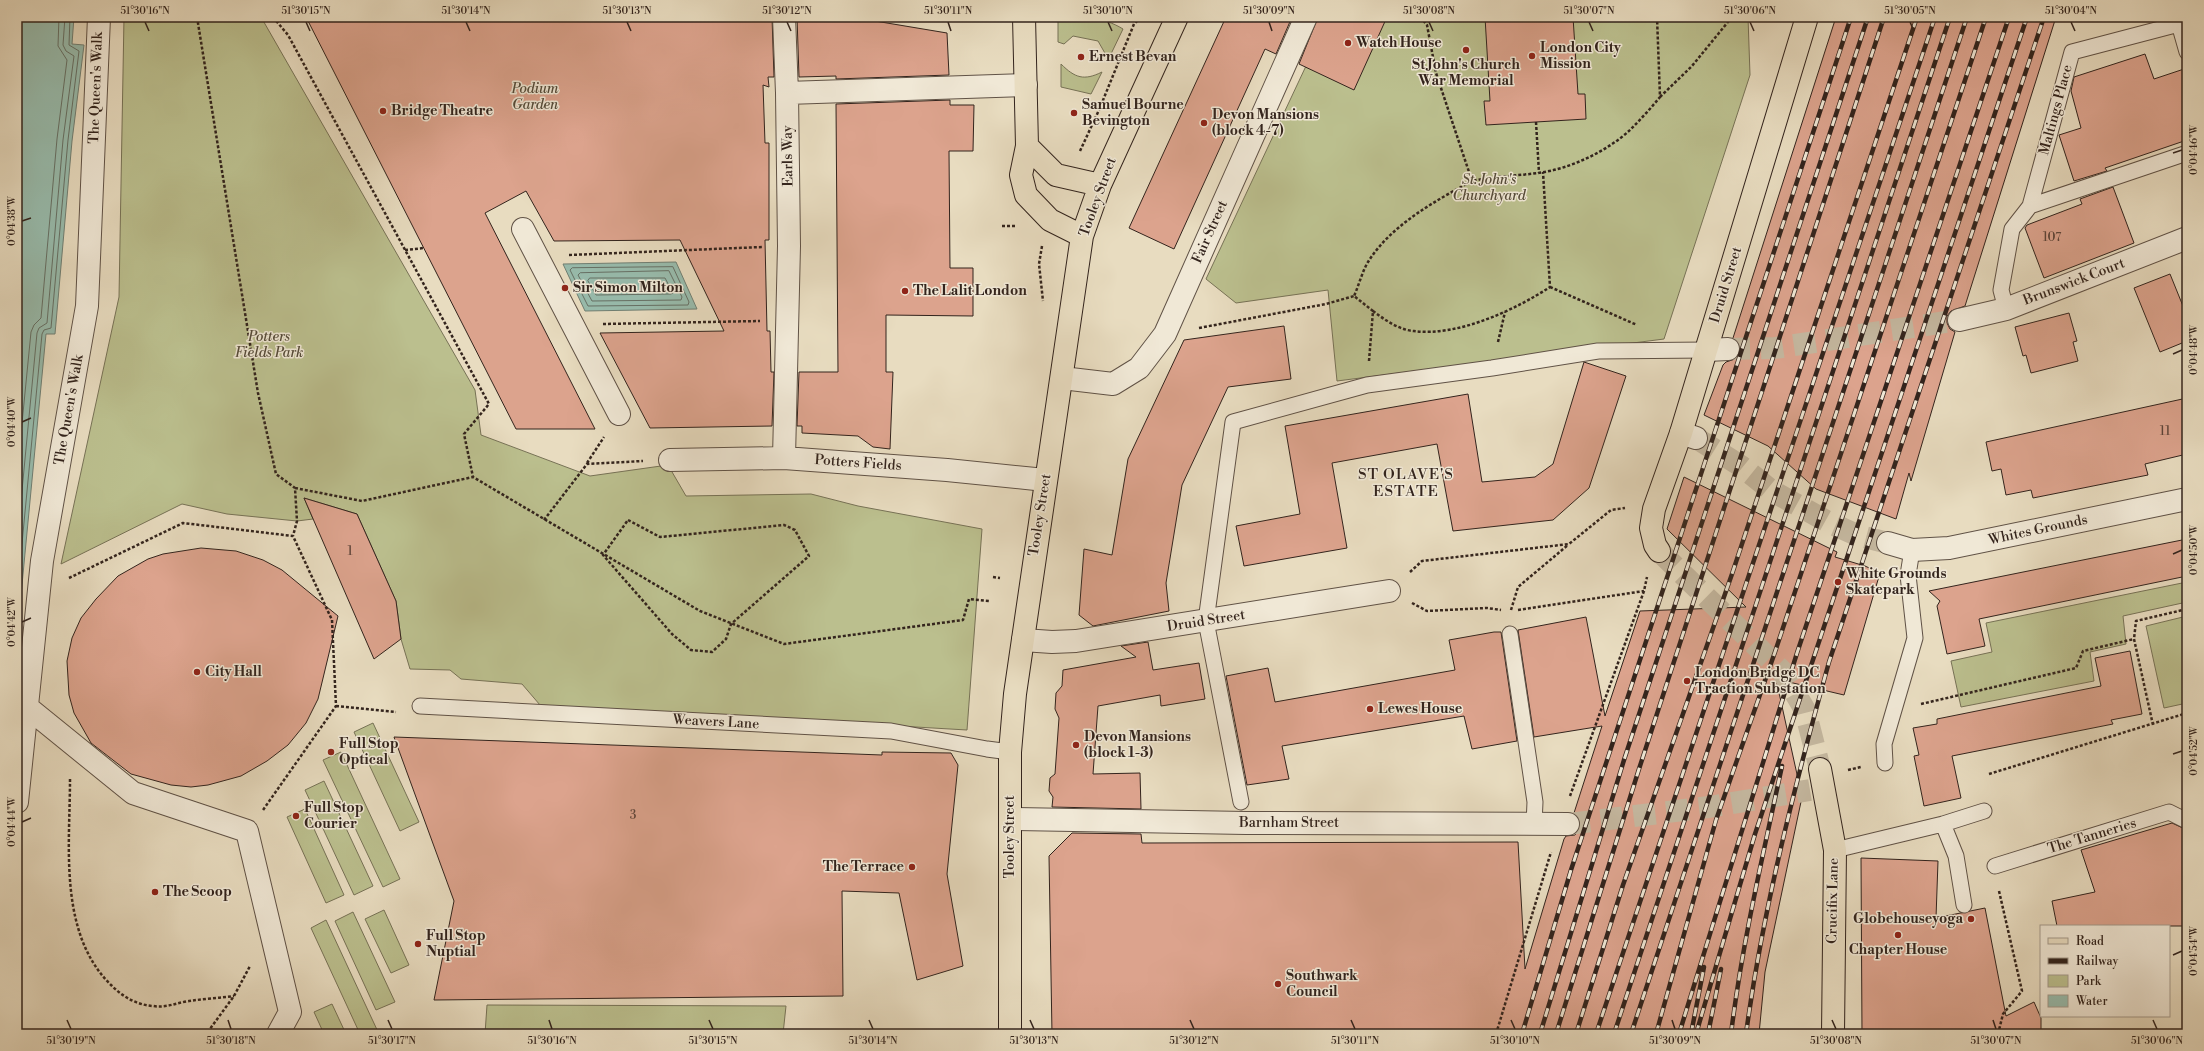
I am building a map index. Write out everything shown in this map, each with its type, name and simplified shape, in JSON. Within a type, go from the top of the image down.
[{"type":"main road","points":[[1024,17],[1027,146],[1021,175],[1026,195],[1050,220],[1082,236]]},
{"type":"main road","name":"Tooley Street","points":[[1010,1034],[1010,752],[1015,694],[1082,236],[1100,185],[1177,17]]},
{"type":"main road","name":"Druid Street","points":[[1657,548],[1651,528],[1654,509],[1689,436],[1706,350],[1807,17]]},
{"type":"main road","points":[[1027,146],[1056,175],[1100,185]]},
{"type":"main road","name":"Crucifix Lane","points":[[1819,780],[1835,850],[1833,1034]]},
{"type":"street","name":"The Queen's Walk","points":[[17,802],[42,561],[87,306],[99,17]]},
{"type":"street","name":"Earls Way","points":[[784,17],[787,93],[789,246],[784,458]]},
{"type":"street","name":"Fair Street","points":[[1062,378],[1113,384],[1139,368],[1165,334],[1306,17]]},
{"type":"street","points":[[787,93],[1026,85]]},
{"type":"street","points":[[523,229],[619,414]]},
{"type":"street","name":"Brunswick Court","points":[[1959,320],[2006,309],[2187,238]]},
{"type":"street","points":[[1706,350],[1728,349]]},
{"type":"street","name":"Potters Fields","points":[[670,460],[784,458],[947,470],[1046,480]]},
{"type":"street","name":"Whites Grounds","points":[[1888,542],[1912,550],[1949,548],[2187,499]]},
{"type":"street","name":"Druid Street","points":[[1023,640],[1052,642],[1076,641],[1206,622],[1389,591]]},
{"type":"street","points":[[27,707],[133,793],[248,831],[269,930],[290,1012],[278,1034]]},
{"type":"street","name":"Barnham Street","points":[[1011,819],[1246,823],[1564,824]]},
{"type":"lane","name":"Maltings Place","points":[[2006,309],[2001,290],[2012,229],[2030,206],[2072,52],[2178,21],[2187,52]]},
{"type":"lane","points":[[2030,206],[2187,153]]},
{"type":"lane","points":[[1241,802],[1206,622],[1233,422],[1367,385],[1492,368],[1598,351],[1706,350]]},
{"type":"lane","points":[[1885,763],[1884,744],[1915,638],[1908,575],[1912,550]]},
{"type":"lane","points":[[1510,634],[1535,802],[1534,824]]},
{"type":"lane","name":"Weavers Lane","points":[[420,706],[891,731],[987,750],[1010,752]]},
{"type":"lane","points":[[1835,850],[1943,824],[1984,811]]},
{"type":"lane","name":"The Tanneries","points":[[1995,866],[2169,812],[2187,821]]},
{"type":"lane","points":[[1943,824],[1956,856],[1964,905]]},
{"type":"path","points":[[197,17],[258,393],[276,474],[295,488],[362,501],[473,477],[700,611],[784,644],[963,620],[969,599],[989,601]]},
{"type":"path","points":[[273,17],[288,35],[489,404],[464,434],[473,477]]},
{"type":"path","points":[[1080,151],[1099,110],[1134,24],[1141,17]]},
{"type":"path","points":[[1420,17],[1426,26],[1436,73],[1472,181]]},
{"type":"path","points":[[1657,17],[1660,97]]},
{"type":"path","points":[[1354,296],[1368,262],[1390,236],[1418,213],[1472,181],[1497,175],[1539,173],[1577,162],[1604,148],[1630,130],[1660,97],[1692,66],[1732,17]]},
{"type":"path","points":[[1091,107],[1095,109]]},
{"type":"path","points":[[1536,122],[1539,173]]},
{"type":"path","points":[[1543,172],[1550,287]]},
{"type":"path","points":[[537,256],[789,246]]},
{"type":"path","points":[[405,250],[424,248]]},
{"type":"path","points":[[1354,296],[1391,324],[1413,331],[1432,332],[1461,327],[1505,312],[1532,300],[1550,287]]},
{"type":"path","points":[[1550,287],[1640,326]]},
{"type":"path","points":[[1165,334],[1326,304],[1354,296]]},
{"type":"path","points":[[1367,385],[1373,311]]},
{"type":"path","points":[[572,325],[787,320]]},
{"type":"path","points":[[544,520],[587,464],[670,460]]},
{"type":"path","points":[[248,831],[336,706],[332,620],[293,536],[297,521],[295,488]]},
{"type":"path","points":[[1510,634],[1510,611],[1518,587],[1611,510],[1633,506],[1654,509]]},
{"type":"path","points":[[628,520],[660,537],[784,525],[795,530],[808,556],[731,624],[726,639],[712,652],[691,650],[672,634],[603,555],[628,520]]},
{"type":"path","points":[[39,592],[183,524],[293,536]]},
{"type":"path","points":[[1422,561],[1569,544]]},
{"type":"path","points":[[1496,1034],[1564,824],[1644,591],[1657,548]]},
{"type":"path","points":[[993,577],[1000,578]]},
{"type":"path","points":[[1427,611],[1487,608],[1510,611],[1644,591]]},
{"type":"path","points":[[2153,725],[2134,639],[2136,621],[2187,609]]},
{"type":"path","points":[[1895,703],[1920,704],[2076,668],[2083,651],[2134,639]]},
{"type":"path","points":[[336,706],[391,713]]},
{"type":"path","points":[[1989,774],[2153,725],[2187,713]]},
{"type":"path","points":[[70,742],[70,858],[72,898],[78,928],[88,953],[102,976],[118,992],[136,1003],[153,1006],[171,1006],[187,1001],[234,996]]},
{"type":"path","points":[[1819,780],[1885,763]]},
{"type":"path","points":[[1995,866],[2022,992],[2003,1014],[1998,1034]]},
{"type":"path","points":[[203,1034],[207,1033],[234,996],[269,930]]},
{"type":"green space","name":"Potters Fields Park","points":[[124,17],[261,17],[475,390],[481,435],[590,476],[668,465],[686,496],[811,494],[858,506],[982,529],[967,730],[540,705],[522,684],[461,679],[450,670],[410,669],[401,639],[396,601],[357,514],[304,498],[313,519],[297,521],[227,514],[182,504],[61,564],[119,297]]},
{"type":"green space","points":[[1058,17],[1084,17],[1100,19],[1123,29],[1110,56],[1106,55],[1098,41],[1073,36],[1064,44],[1058,42]]},
{"type":"green space","name":"St. John's Churchyard","points":[[1329,17],[1748,17],[1750,75],[1664,339],[1337,381],[1328,290],[1236,303],[1206,279]]},
{"type":"green space","points":[[1061,64],[1080,77],[1090,77],[1102,72],[1091,94],[1061,87]]},
{"type":"green space","points":[[2187,582],[2187,602],[2123,616],[2126,644],[2090,652],[2094,681],[1961,707],[1951,661],[1992,652],[1986,623]]},
{"type":"green space","points":[[2187,616],[2187,703],[2164,708],[2146,626]]},
{"type":"green space","points":[[373,723],[419,822],[400,831],[354,732]]},
{"type":"green space","points":[[341,752],[400,879],[383,887],[323,760]]},
{"type":"green space","points":[[324,781],[373,886],[354,895],[305,790]]},
{"type":"green space","points":[[305,809],[344,895],[326,903],[287,817]]},
{"type":"green space","points":[[384,910],[409,965],[391,973],[365,919]]},
{"type":"green space","points":[[353,912],[395,1002],[376,1010],[335,921]]},
{"type":"green space","points":[[326,920],[379,1034],[360,1034],[311,928]]},
{"type":"green space","points":[[332,1004],[346,1034],[324,1034],[314,1012]]},
{"type":"green space","points":[[487,1005],[786,1006],[783,1034],[485,1034]]},
{"type":"water","points":[[17,17],[74,17],[72,44],[84,45],[72,141],[55,334],[46,334],[17,637]]},
{"type":"water","points":[[676,262],[697,309],[585,311],[563,264]]},
{"type":"building","points":[[306,17],[772,17],[774,77],[768,77],[769,87],[763,85],[765,143],[769,143],[769,240],[765,240],[767,331],[770,331],[771,372],[774,372],[772,426],[650,428],[600,333],[724,331],[680,240],[554,241],[526,191],[485,213],[595,429],[516,429]]},
{"type":"building","points":[[797,17],[851,17],[947,33],[949,75],[836,79],[836,76],[799,77]]},
{"type":"building","name":"Devon Mansions (block 4-7)","points":[[1226,17],[1292,17],[1276,54],[1265,49],[1174,249],[1129,228]]},
{"type":"building","name":"Watch House","points":[[1318,17],[1387,17],[1354,90],[1299,64]]},
{"type":"building","name":"London City Mission","points":[[1485,17],[1573,17],[1578,94],[1585,94],[1586,119],[1486,125],[1484,101],[1490,101]]},
{"type":"building","points":[[1836,17],[2056,17],[1965,306],[1951,311],[1947,316],[1947,323],[1950,329],[1955,332],[1911,481],[1909,473],[1896,519],[1816,489],[1768,446],[1704,415],[1723,365],[1726,362],[1735,359],[1739,354],[1739,343],[1733,338]]},
{"type":"building","points":[[2145,54],[2154,79],[2187,68],[2187,140],[2105,168],[2107,171],[2074,181],[2059,135],[2081,128],[2071,91],[2074,77]]},
{"type":"building","name":"The Lalit London","points":[[950,100],[950,105],[974,105],[973,151],[949,151],[950,268],[973,268],[973,316],[886,315],[886,372],[893,372],[890,449],[873,447],[858,436],[802,433],[802,426],[797,426],[799,372],[838,372],[836,104]]},
{"type":"building","points":[[2113,187],[2134,243],[2044,278],[2025,228],[2027,225],[2082,204],[2080,199]]},
{"type":"building","points":[[2170,274],[2187,316],[2187,341],[2160,352],[2134,288]]},
{"type":"building","points":[[2069,313],[2077,341],[2073,342],[2078,361],[2031,373],[2026,355],[2023,356],[2015,327]]},
{"type":"building","points":[[1284,326],[1291,379],[1228,387],[1182,485],[1166,583],[1169,611],[1093,626],[1079,615],[1084,549],[1112,555],[1128,459],[1184,340]]},
{"type":"building","points":[[1584,362],[1626,376],[1589,488],[1553,520],[1453,531],[1437,444],[1332,463],[1347,548],[1244,566],[1236,526],[1300,514],[1285,426],[1468,394],[1482,482],[1535,477],[1553,464]]},
{"type":"building","points":[[2187,398],[2187,454],[2145,464],[2148,475],[2033,498],[2031,490],[2006,495],[2001,469],[1992,471],[1986,442]]},
{"type":"building","points":[[1684,477],[1837,552],[1835,557],[1865,566],[1880,573],[1844,695],[1776,679],[1802,797],[1765,972],[1759,1034],[1052,1034],[1049,856],[1072,833],[1141,834],[1142,843],[1518,842],[1525,969],[1564,839],[1566,836],[1575,835],[1579,830],[1579,818],[1574,813],[1602,726],[1534,737],[1518,630],[1586,617],[1605,716],[1640,611],[1746,607],[1667,529]]},
{"type":"building","points":[[304,498],[357,514],[396,601],[401,639],[374,659]]},
{"type":"building","points":[[2187,539],[2187,576],[1979,619],[1985,646],[1947,654],[1937,606],[1940,601],[1929,591]]},
{"type":"building","name":"City Hall","points":[[201,548],[236,551],[263,560],[282,570],[338,616],[318,699],[306,723],[288,745],[267,761],[241,776],[208,785],[191,787],[171,785],[131,774],[91,743],[74,713],[69,695],[67,661],[72,638],[81,618],[96,599],[118,576],[148,559],[163,554]]},
{"type":"building","name":"Lewes House","points":[[1501,632],[1517,741],[1472,749],[1464,716],[1282,746],[1289,779],[1247,785],[1226,676],[1268,668],[1275,702],[1455,670],[1449,640]]},
{"type":"building","name":"Devon Mansions (block 1-3)","points":[[1148,642],[1153,670],[1199,663],[1205,699],[1161,706],[1160,695],[1098,706],[1093,774],[1140,773],[1141,809],[1052,807],[1053,797],[1049,791],[1050,778],[1055,774],[1059,718],[1055,709],[1056,693],[1062,686],[1063,670],[1136,657],[1121,646]]},
{"type":"building","points":[[2130,651],[2142,714],[2111,720],[2113,724],[1952,756],[1961,798],[1924,806],[1914,756],[1919,755],[1913,728],[1937,724],[1937,719],[2101,686],[2095,658]]},
{"type":"building","points":[[394,737],[882,755],[882,752],[951,753],[958,765],[947,874],[963,966],[917,980],[899,893],[842,891],[843,996],[434,1000],[454,901]]},
{"type":"building","points":[[2172,823],[2187,830],[2187,926],[2057,925],[2052,901],[2095,892],[2081,850]]},
{"type":"building","points":[[1861,858],[1938,861],[1936,918],[1985,908],[2006,1016],[2034,1002],[2041,1018],[2041,1034],[1862,1034]]},
{"type":"tunnel","points":[[1728,349],[1775,348],[1959,320]]},
{"type":"tunnel","points":[[1696,438],[1741,466],[1772,491],[1830,523],[1857,535],[1888,543]]},
{"type":"tunnel","points":[[1659,551],[1782,671],[1805,710],[1820,769]]},
{"type":"tunnel","points":[[1568,824],[1709,807],[1810,790]]},
{"type":"railway","points":[[1522,1034],[1571,870],[1851,17]]},
{"type":"railway","points":[[1540,1034],[1624,760],[1868,17]]},
{"type":"railway","points":[[1556,1034],[1639,769],[1884,17]]},
{"type":"railway","points":[[1576,1034],[1623,885],[1732,574],[1917,17]]},
{"type":"railway","points":[[1596,1034],[1935,17]]},
{"type":"railway","points":[[1614,1034],[1950,17]]},
{"type":"railway","points":[[1631,1034],[1967,17]]},
{"type":"railway","points":[[1656,1034],[1716,820],[1775,652],[1986,17]]},
{"type":"railway","points":[[1679,1034],[1797,653],[2009,17]]},
{"type":"railway","points":[[1696,1034],[1755,834],[2027,17]]},
{"type":"railway","points":[[1746,1034],[1761,940],[1781,847],[1829,662],[2044,17]]},
{"type":"railway","points":[[1731,1034],[1747,933],[1782,766]]},
{"type":"railway","points":[[1691,1034],[1704,967]]},
{"type":"railway","points":[[1708,1034],[1721,969]]},
{"type":"place","name":"Watch House","points":[[1348,43]]},
{"type":"place","name":"St John's Church War Memorial","points":[[1466,50]]},
{"type":"place","name":"London City Mission","points":[[1532,56]]},
{"type":"place","name":"Ernest Bevan","points":[[1081,57]]},
{"type":"place","name":"Bridge Theatre","points":[[383,111]]},
{"type":"place","name":"Samuel Bourne Bevington","points":[[1074,113]]},
{"type":"place","name":"Devon Mansions (block 4-7)","points":[[1204,123]]},
{"type":"place","name":"Sir Simon Milton","points":[[565,288]]},
{"type":"place","name":"The Lalit London","points":[[905,291]]},
{"type":"place","name":"White Grounds Skatepark","points":[[1838,582]]},
{"type":"place","name":"City Hall","points":[[197,672]]},
{"type":"place","name":"London Bridge DC Traction Substation","points":[[1687,681]]},
{"type":"place","name":"Lewes House","points":[[1370,709]]},
{"type":"place","name":"Devon Mansions (block 1-3)","points":[[1076,745]]},
{"type":"place","name":"Full Stop Optical","points":[[331,752]]},
{"type":"place","name":"Full Stop Courier","points":[[296,816]]},
{"type":"place","name":"The Terrace","points":[[912,867]]},
{"type":"place","name":"The Scoop","points":[[155,892]]},
{"type":"place","name":"Globehouseyoga","points":[[1971,919]]},
{"type":"place","name":"Chapter House","points":[[1898,935]]},
{"type":"place","name":"Full Stop Nuptial","points":[[418,944]]},
{"type":"place","name":"Southwark Council","points":[[1278,984]]},
{"type":"district","name":"ST OLAVE'S ESTATE","points":[[1406,482]]},
{"type":"park label","name":"Podium Garden","points":[[535,98]]}]
